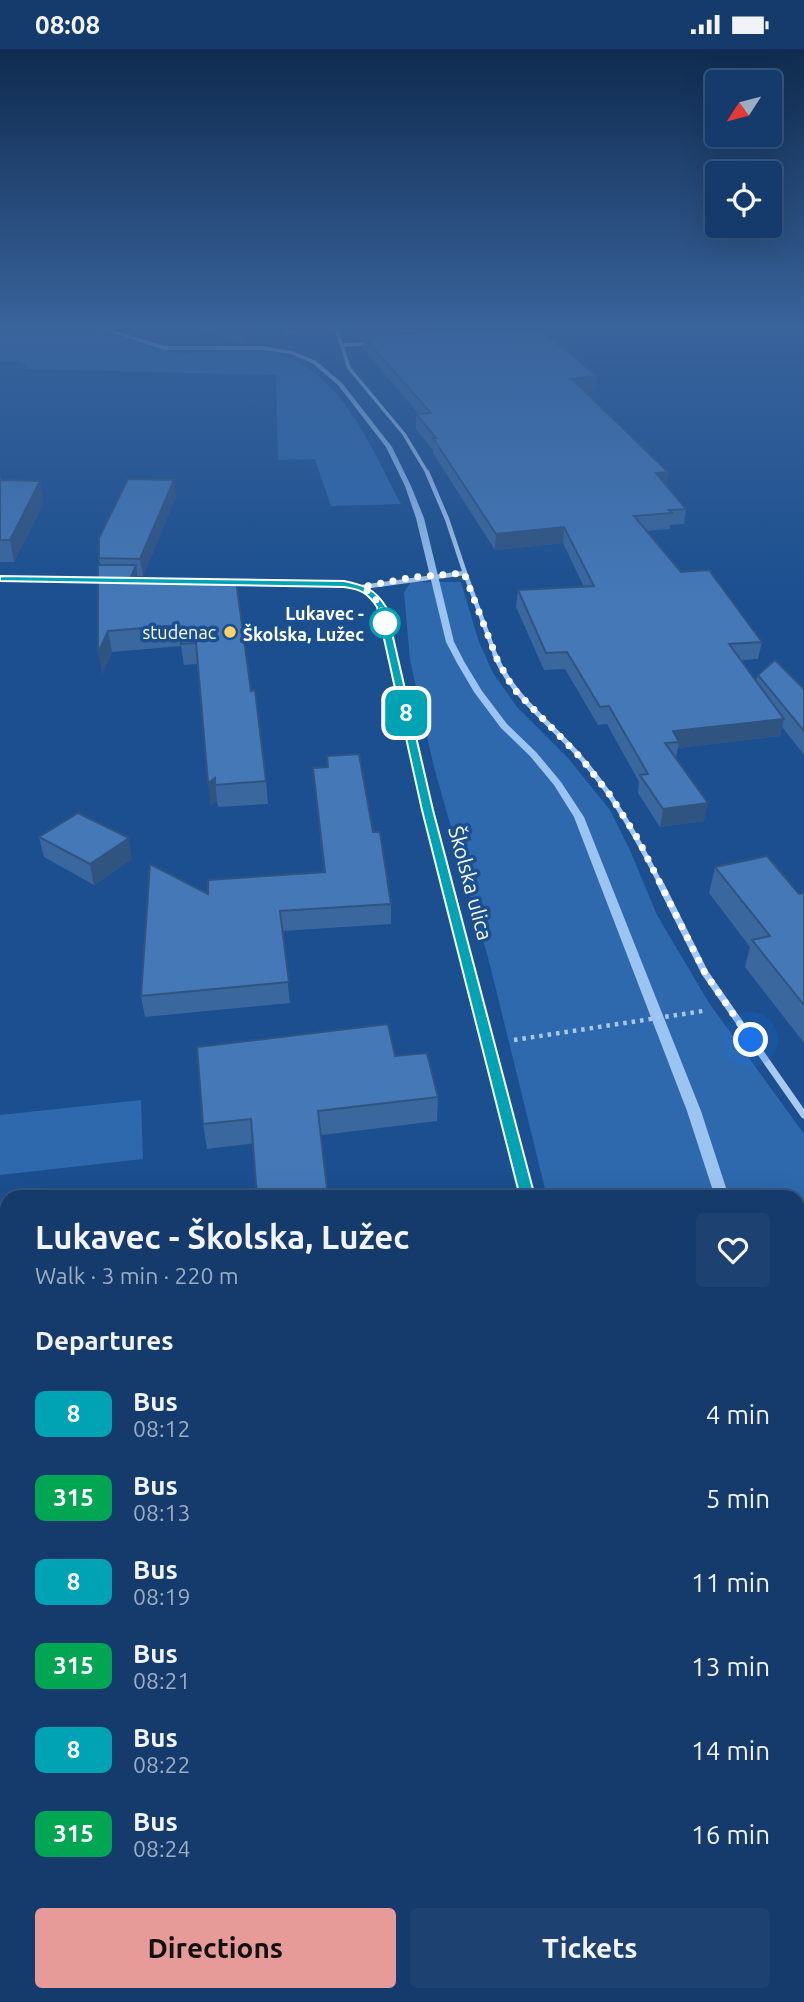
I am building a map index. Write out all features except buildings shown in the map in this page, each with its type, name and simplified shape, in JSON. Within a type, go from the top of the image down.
[{"type":"street","points":[[391,419],[404,435],[430,479],[453,533],[464,573],[497,659],[513,688],[581,758],[610,795],[638,839],[705,973],[804,1115]]},
{"type":"street","points":[[204,582],[344,584],[362,587],[413,577],[464,573]]},
{"type":"street","points":[[0,579],[177,582]]},
{"type":"street","name":"Školska ulica","points":[[362,587],[374,596],[382,607],[427,810],[526,1190]]},
{"type":"path","points":[[488,1045],[674,1016]]},
{"type":"shaded area","points":[[277,419],[355,419],[401,504],[331,506],[315,459],[278,460]]},
{"type":"shaded area","points":[[411,582],[461,582],[479,642],[493,673],[517,707],[568,758],[610,810],[657,915],[709,1003],[804,1134],[804,1190],[545,1190],[490,965],[434,767],[410,660],[404,592]]},
{"type":"shaded area","points":[[141,1100],[143,1159],[0,1175],[0,1115]]},
{"type":"waterway","points":[[367,419],[389,447],[408,486],[420,518],[450,642],[461,663],[478,692],[504,726],[533,754],[558,784],[579,817],[694,1111],[720,1190]]},
{"type":"bus line","name":"8","points":[[0,579],[344,584],[362,587],[374,596],[382,607],[427,810],[526,1190]]},
{"type":"place","name":"Lukavec - Školska, Lužec","points":[[385,623]]},
{"type":"place","name":"studenac","points":[[230,632]]},
{"type":"route","points":[[385,623],[382,607],[374,596],[362,587],[413,577],[464,573],[497,659],[513,688],[581,758],[610,795],[638,839],[705,973],[751,1040]]}]
